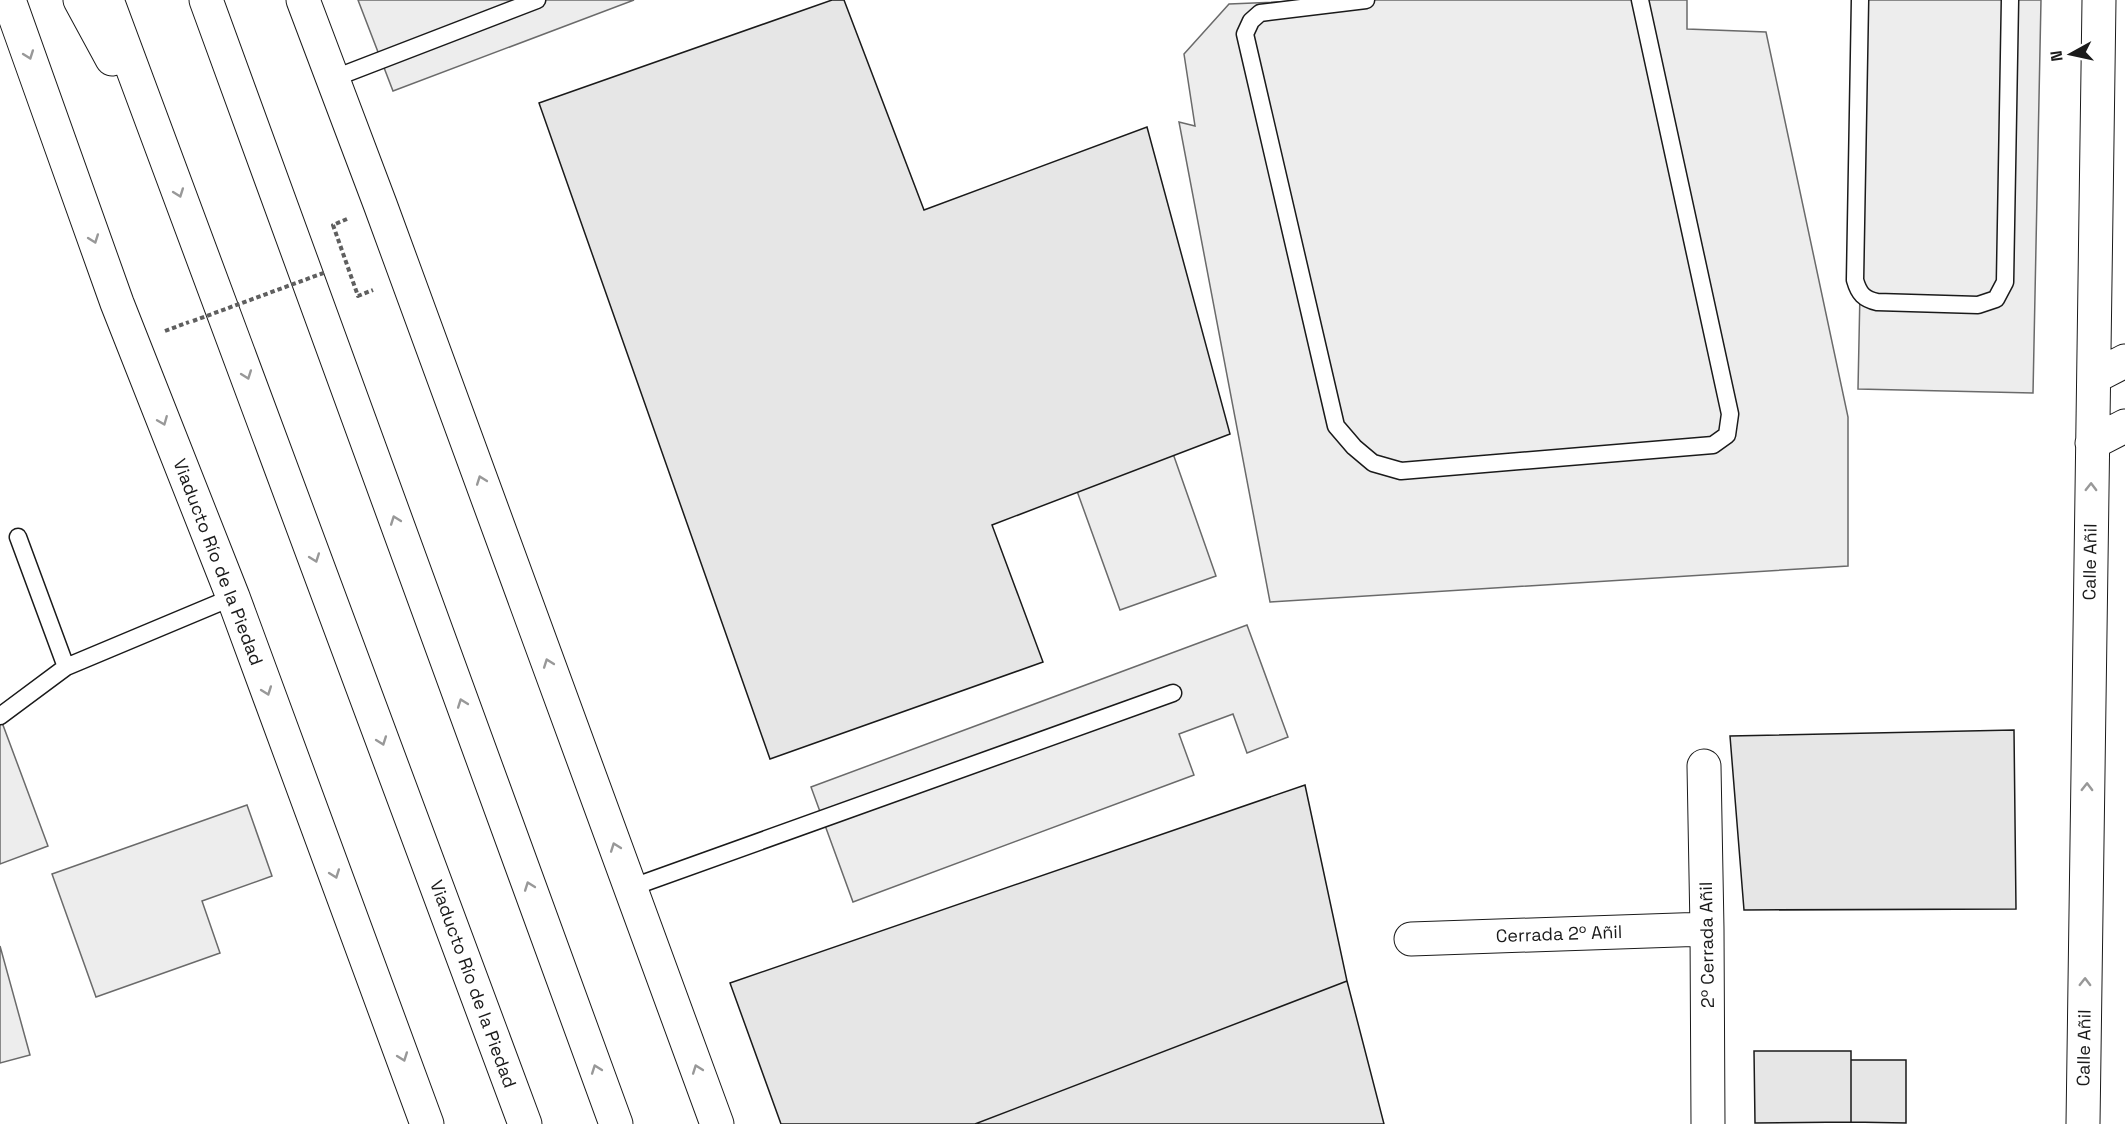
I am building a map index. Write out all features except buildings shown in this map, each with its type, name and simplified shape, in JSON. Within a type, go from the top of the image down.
[{"type":"main road","name":"Viaducto Río de la Piedad","points":[[9,0],[117,303],[233,597],[427,1124]]},
{"type":"main road","points":[[80,0],[166,158]]},
{"type":"main road","name":"Viaducto Río de la Piedad","points":[[107,0],[525,1124]]},
{"type":"main road","points":[[206,0],[616,1124]]},
{"type":"main road","points":[[213,0],[218,32]]},
{"type":"main road","points":[[303,0],[392,235],[717,1124]]},
{"type":"main road","name":"Calle Añil","points":[[2083,1124],[2099,0]]},
{"type":"main road","points":[[2094,377],[2125,361]]},
{"type":"main road","points":[[2092,443],[2125,426]]},
{"type":"main road","name":"2º Cerrada Añil","points":[[1704,766],[1708,1124]]},
{"type":"main road","name":"Cerrada 2º Añil","points":[[1412,939],[1707,929]]},
{"type":"lane","points":[[332,79],[537,0]]},
{"type":"lane","points":[[1366,0],[1260,13],[1251,21],[1245,34],[1336,426],[1354,447],[1373,463],[1401,471],[1713,445],[1727,435],[1730,414],[1640,0]]},
{"type":"lane","points":[[1860,0],[1856,280],[1858,291],[1866,299],[1877,302],[1978,305],[1996,299],[2005,282],[2010,0]]},
{"type":"lane","points":[[18,537],[66,667]]},
{"type":"lane","points":[[0,716],[66,667],[233,597]]},
{"type":"lane","points":[[630,888],[1173,693]]},
{"type":"path","points":[[333,225],[358,296]]},
{"type":"path","points":[[162,332],[326,272]]},
{"type":"shaded area","points":[[358,0],[634,0],[393,91]]},
{"type":"shaded area","points":[[1321,0],[1687,0],[1687,29],[1766,32],[1848,417],[1848,566],[1270,602],[1179,122],[1195,126],[1184,54],[1229,4]]},
{"type":"shaded area","points":[[1866,0],[2041,0],[2033,393],[1858,389]]},
{"type":"shaded area","points":[[1170,445],[1216,576],[1120,610],[1073,480]]},
{"type":"shaded area","points":[[1247,625],[1288,737],[1247,753],[1233,714],[1179,734],[1194,775],[853,902],[811,787]]},
{"type":"shaded area","points":[[0,717],[48,846],[0,864]]},
{"type":"shaded area","points":[[247,805],[272,876],[202,901],[220,953],[96,997],[52,874]]},
{"type":"shaded area","points":[[0,946],[30,1055],[0,1063]]}]
